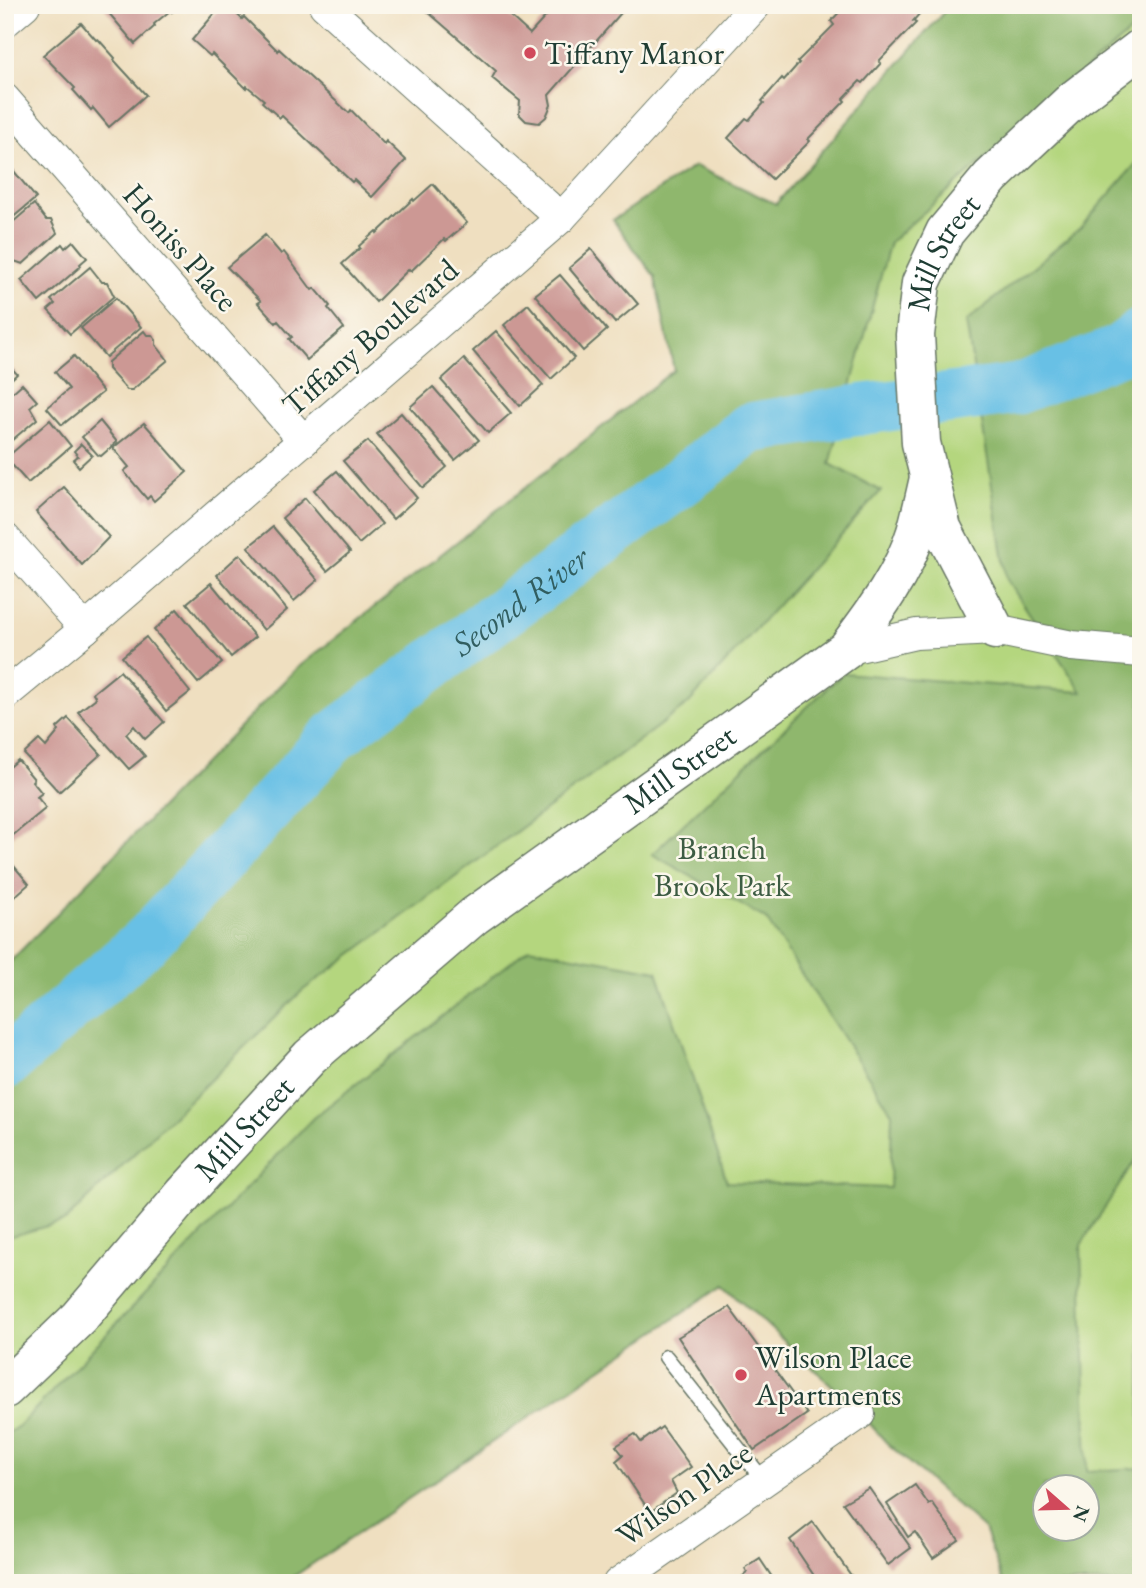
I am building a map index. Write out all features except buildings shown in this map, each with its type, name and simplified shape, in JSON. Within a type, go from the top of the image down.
[{"type":"street","points":[[5,22],[25,5]]},
{"type":"street","points":[[324,5],[561,218]]},
{"type":"street","name":"Tiffany Boulevard","points":[[5,695],[561,218],[755,5]]},
{"type":"street","name":"Mill Street","points":[[5,1389],[79,1318],[184,1194],[310,1057],[474,916],[846,650],[871,617],[906,557],[916,533],[929,478],[921,443],[915,335],[921,283],[945,232],[991,177],[1073,100],[1141,48]]},
{"type":"street","name":"Honiss Place","points":[[5,99],[304,441]]},
{"type":"street","points":[[929,478],[942,528],[995,630]]},
{"type":"street","points":[[5,538],[85,629]]},
{"type":"street","points":[[846,650],[916,634],[995,630],[1072,646],[1141,652]]},
{"type":"street","name":"Wilson Place","points":[[618,1583],[860,1414]]},
{"type":"lane","points":[[666,1357],[764,1481]]},
{"type":"green space","name":"Branch Brook Park","points":[[950,5],[1141,5],[1141,1583],[1004,1583],[984,1529],[886,1442],[855,1407],[724,1285],[284,1583],[5,1583],[5,967],[295,670],[674,370],[655,277],[613,220],[695,166],[776,204]]},
{"type":"green space","points":[[950,5],[1141,5],[1141,22],[890,242],[830,464],[881,491],[688,704],[302,991],[65,1221],[5,1238],[5,967],[295,670],[674,370],[655,277],[613,220],[695,166],[776,204]]},
{"type":"green space","points":[[1141,158],[1141,1151],[1081,1245],[1087,1471],[1141,1468],[1141,1583],[1004,1583],[984,1529],[886,1442],[855,1407],[724,1285],[284,1583],[5,1583],[5,1435],[20,1425],[313,1118],[529,948],[657,971],[727,1182],[890,1188],[892,1113],[766,919],[652,854],[843,673],[1082,692],[1007,580],[966,322],[1080,228]]},
{"type":"waterway","name":"Second River","points":[[5,1064],[147,940],[335,736],[750,428],[865,409],[1018,389],[1118,351],[1141,334]]},
{"type":"place","name":"Tiffany Manor","points":[[530,53]]},
{"type":"place","name":"Wilson Place Apartments","points":[[741,1375]]}]
